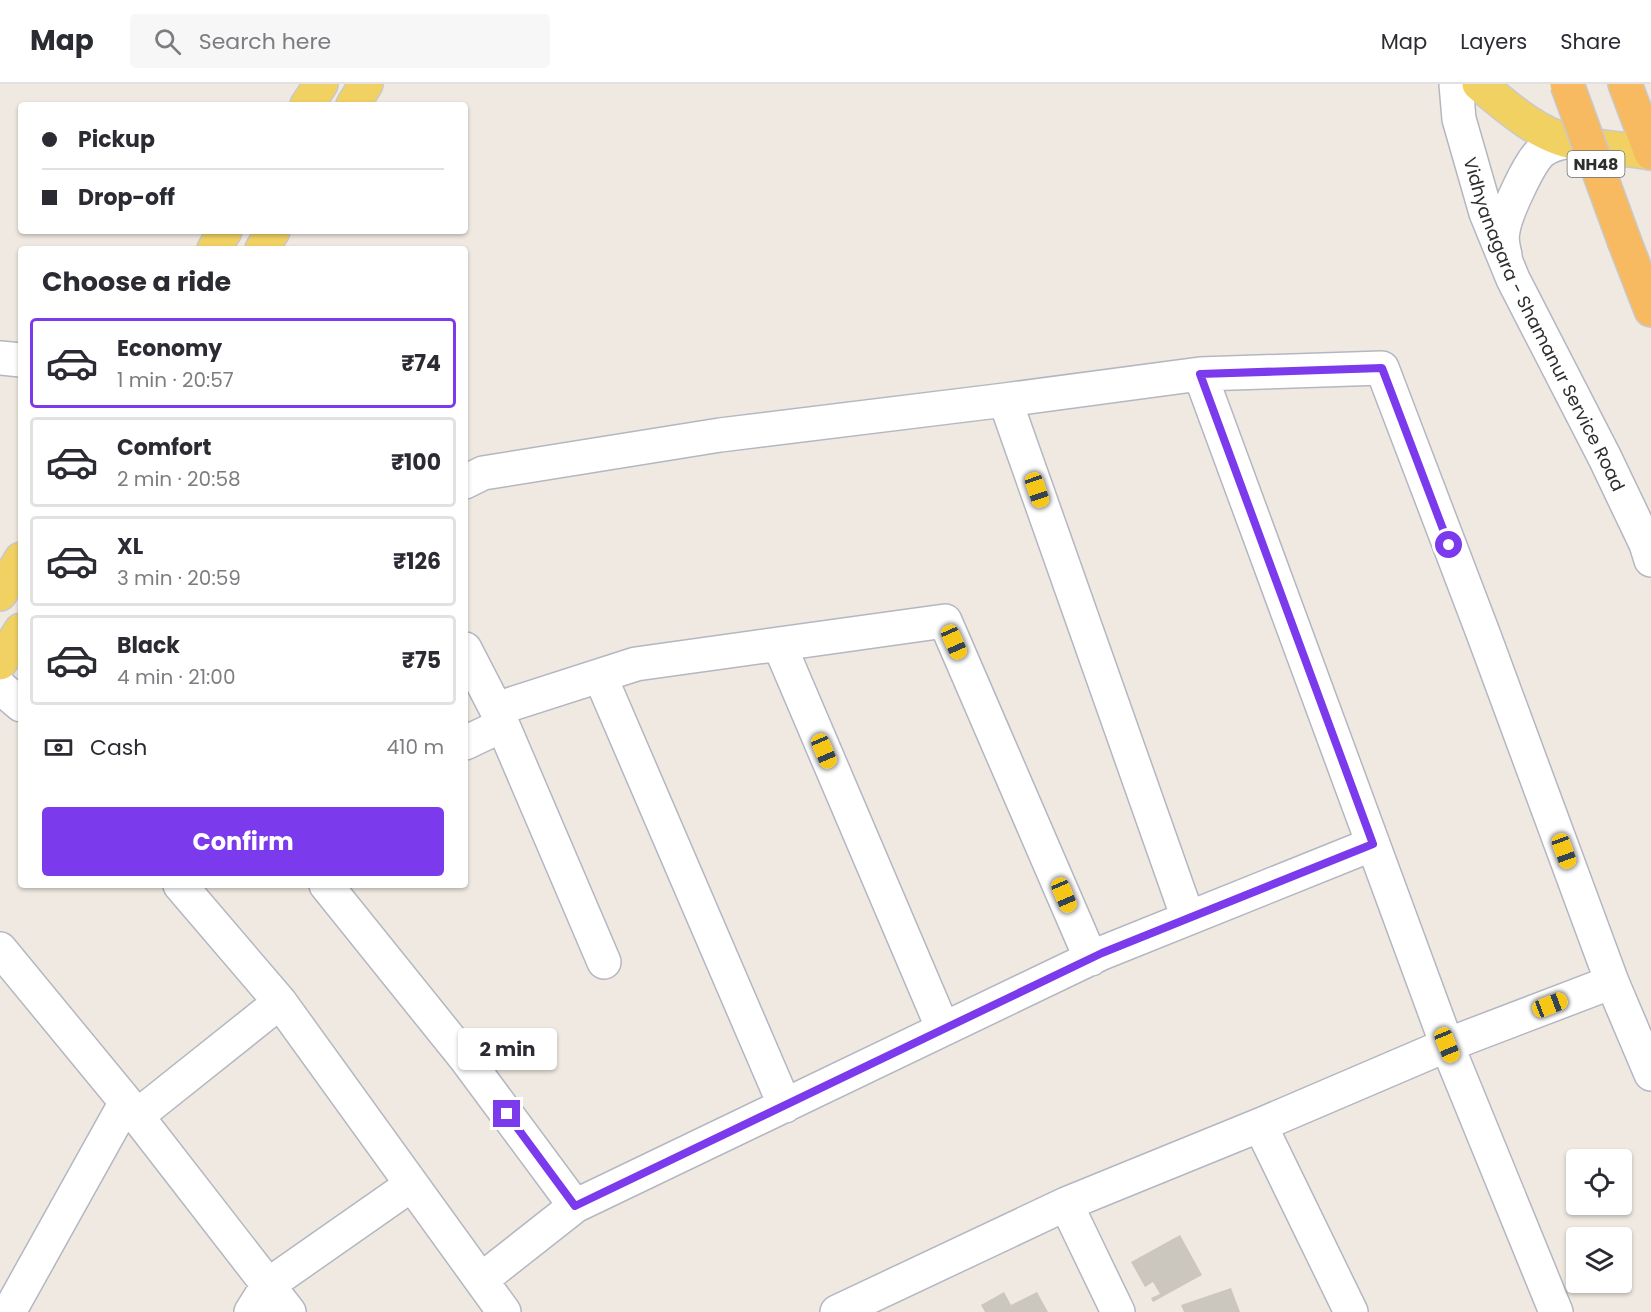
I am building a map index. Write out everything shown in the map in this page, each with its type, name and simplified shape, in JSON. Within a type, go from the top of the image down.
[{"type":"highway","name":"NH48","points":[[1567,84],[1651,310]]},
{"type":"highway","name":"NH48","points":[[1625,84],[1651,153]]},
{"type":"main road","points":[[309,102],[321,84]]},
{"type":"main road","points":[[355,102],[366,84]]},
{"type":"main road","points":[[1479,84],[1515,113],[1543,131],[1568,141],[1651,153]]},
{"type":"main road","points":[[0,594],[18,564]]},
{"type":"main road","points":[[0,663],[18,635]]},
{"type":"street","name":"Vidhyanagara - Shamanur Service Road","points":[[1456,84],[1459,119],[1486,213],[1506,262],[1605,458],[1646,544],[1651,560]]},
{"type":"street","points":[[1506,262],[1502,232],[1529,167],[1541,152],[1554,144],[1568,141]]},
{"type":"street","points":[[0,358],[18,360]]},
{"type":"street","points":[[468,480],[483,473],[720,435],[1200,374],[1382,368],[1612,982],[1651,1074]]},
{"type":"street","points":[[1200,374],[1447,1045],[1556,1312]]},
{"type":"street","points":[[1005,400],[1188,918]]},
{"type":"street","points":[[468,741],[499,717],[636,664],[945,621],[1091,959]]},
{"type":"street","points":[[778,644],[944,1029]]},
{"type":"street","points":[[468,655],[499,717],[604,963]]},
{"type":"street","points":[[600,676],[785,1106]]},
{"type":"street","points":[[0,687],[18,702]]},
{"type":"street","points":[[481,1280],[575,1206],[1091,959],[1373,844]]},
{"type":"street","points":[[183,888],[280,1002],[504,1312]]},
{"type":"street","points":[[328,888],[466,1059],[575,1206]]},
{"type":"street","points":[[0,949],[131,1109],[260,1299],[289,1312]]},
{"type":"street","points":[[837,1312],[881,1303],[1066,1204],[1260,1125],[1447,1045],[1612,982]]},
{"type":"street","points":[[9,1312],[131,1109],[280,1002]]},
{"type":"street","points":[[1260,1125],[1351,1312]]},
{"type":"street","points":[[260,1299],[411,1185]]},
{"type":"street","points":[[1066,1204],[1118,1312]]},
{"type":"building","points":[[1180,1235],[1202,1275],[1153,1302],[1151,1298],[1160,1294],[1153,1282],[1145,1287],[1131,1262]]},
{"type":"building","points":[[1231,1288],[1240,1312],[1184,1312],[1181,1305]]},
{"type":"building","points":[[1004,1292],[1011,1305],[1037,1292],[1048,1312],[985,1312],[981,1305]]},
{"type":"route","points":[[507,1114],[575,1206],[1102,953],[1373,844],[1200,374],[1382,368],[1449,545]]}]
